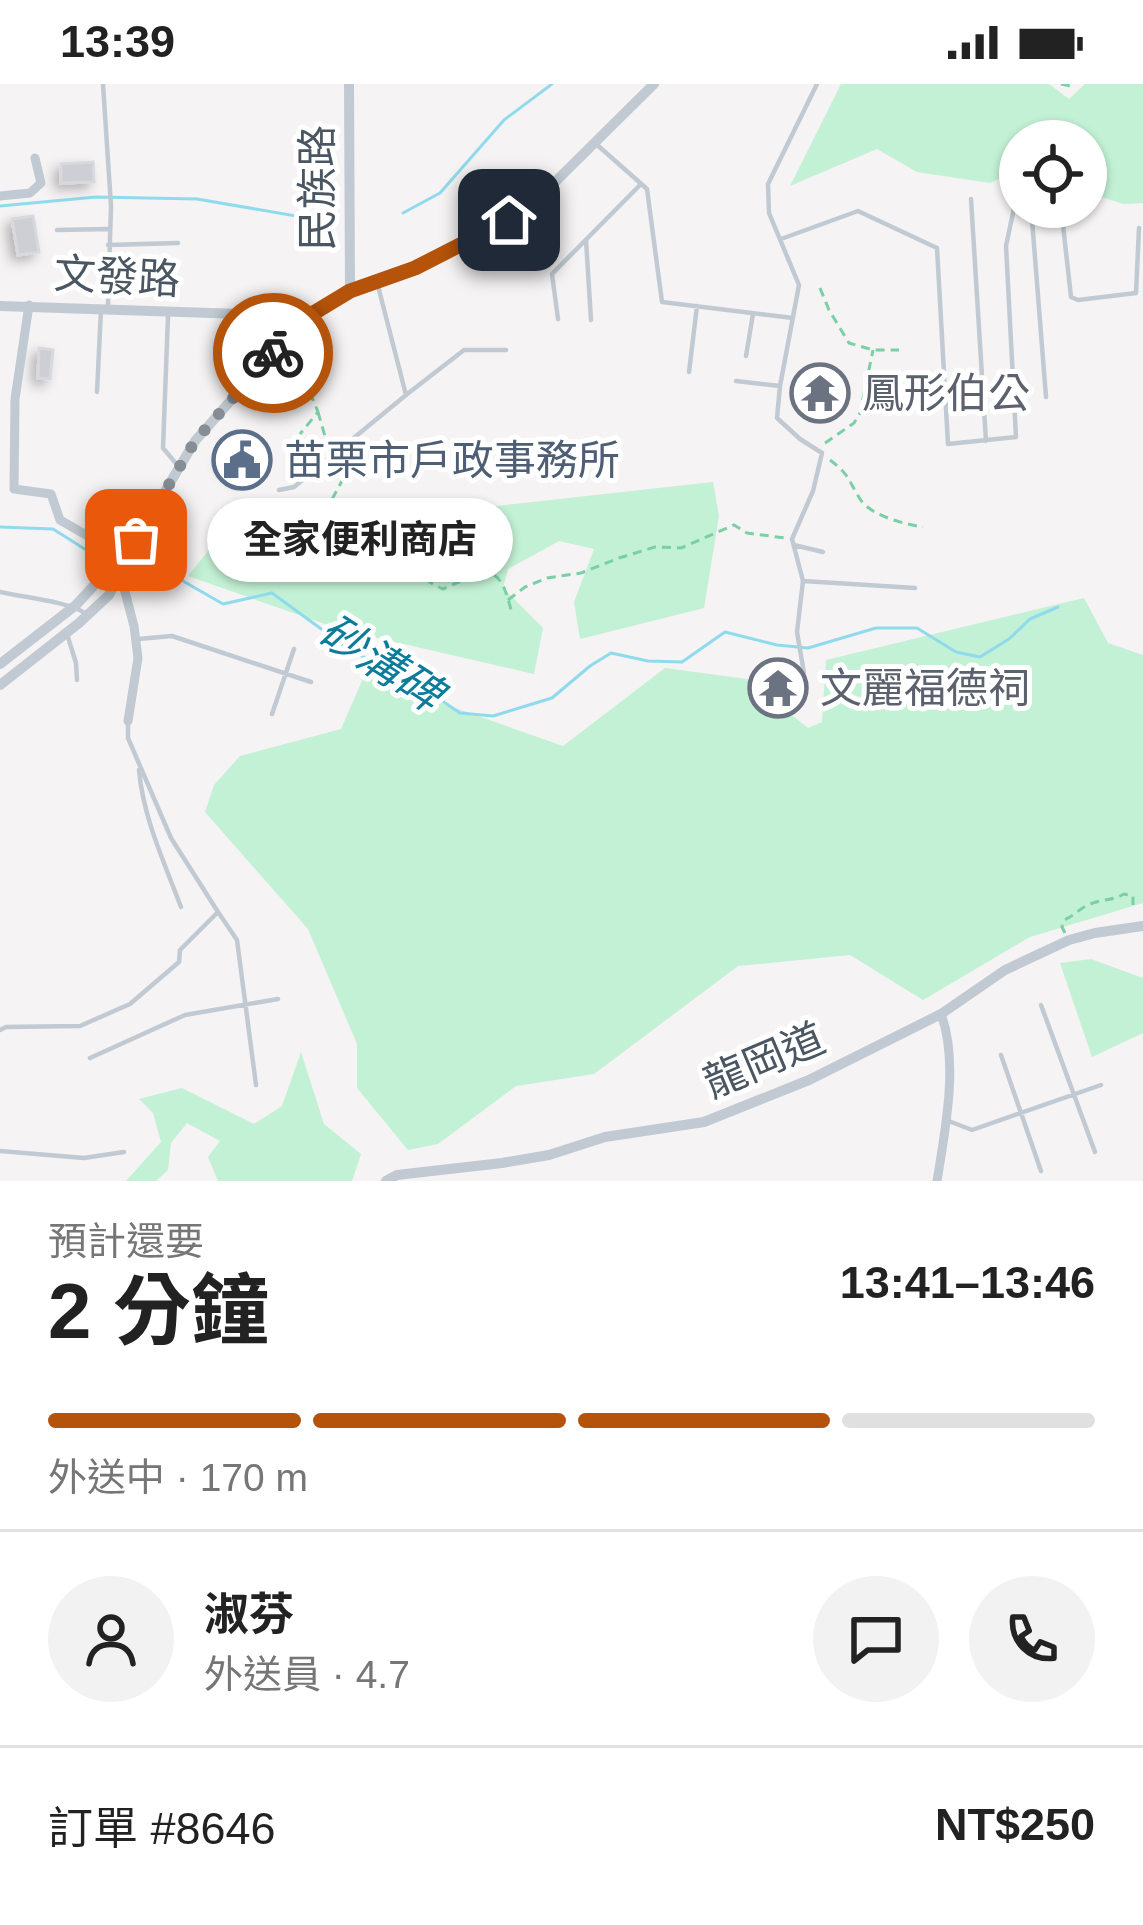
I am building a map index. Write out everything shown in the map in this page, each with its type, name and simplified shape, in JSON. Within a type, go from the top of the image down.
[{"type":"street","name":"民族路","points":[[349,84],[350,291]]},
{"type":"street","points":[[0,685],[109,595],[195,441],[302,320],[350,291],[415,268],[509,220],[654,84]]},
{"type":"street","points":[[0,196],[30,194],[41,183],[35,158]]},
{"type":"street","points":[[28,305],[15,399],[14,489],[51,494],[60,520],[126,558]]},
{"type":"street","name":"文發路","points":[[0,306],[302,320]]},
{"type":"street","points":[[0,664],[76,605],[100,579],[119,571]]},
{"type":"street","points":[[119,571],[138,658],[128,721]]},
{"type":"street","name":"龍岡道","points":[[386,1181],[397,1175],[549,1155],[605,1137],[704,1122],[809,1081],[940,1014],[1005,970],[1069,940],[1143,926]]},
{"type":"street","points":[[937,1181],[946,1120],[948,1034],[940,1014]]},
{"type":"lane","points":[[97,392],[111,206],[103,84]]},
{"type":"lane","points":[[804,673],[796,632],[803,581],[793,542],[822,454],[777,418],[799,285],[769,214],[768,184],[818,84]]},
{"type":"lane","points":[[595,142],[647,189],[662,302],[793,318]]},
{"type":"lane","points":[[558,319],[552,274],[641,184]]},
{"type":"lane","points":[[971,199],[986,441]]},
{"type":"lane","points":[[781,239],[859,211],[938,248],[947,444],[1016,437],[1006,246],[1009,228]]},
{"type":"lane","points":[[1032,228],[1046,397]]},
{"type":"lane","points":[[1063,228],[1071,297],[1078,300],[1136,293],[1139,228]]},
{"type":"lane","points":[[57,230],[109,229]]},
{"type":"lane","points":[[586,240],[592,320]]},
{"type":"lane","points":[[108,245],[178,243]]},
{"type":"lane","points":[[377,282],[406,395]]},
{"type":"lane","points":[[689,372],[697,307]]},
{"type":"lane","points":[[168,312],[163,448],[178,467]]},
{"type":"lane","points":[[746,356],[753,314]]},
{"type":"lane","points":[[280,490],[294,488],[464,350],[506,350]]},
{"type":"lane","points":[[736,381],[780,386]]},
{"type":"lane","points":[[0,456],[15,457]]},
{"type":"lane","points":[[793,542],[823,552]]},
{"type":"lane","points":[[803,581],[915,588]]},
{"type":"lane","points":[[0,592],[76,605],[87,615]]},
{"type":"lane","points":[[67,633],[77,680]]},
{"type":"lane","points":[[136,639],[172,636],[311,682]]},
{"type":"lane","points":[[272,714],[294,649]]},
{"type":"lane","points":[[128,721],[128,738],[171,838],[237,940],[256,1085]]},
{"type":"lane","points":[[138,761],[141,790],[181,907]]},
{"type":"lane","points":[[0,1030],[80,1025],[130,1004],[178,962],[180,950],[218,912]]},
{"type":"lane","points":[[90,1058],[185,1015],[278,999]]},
{"type":"lane","points":[[1040,1005],[1094,1152]]},
{"type":"lane","points":[[1001,1054],[1041,1171]]},
{"type":"lane","points":[[946,1120],[972,1130],[1101,1085]]},
{"type":"lane","points":[[0,1151],[84,1158],[124,1152]]},
{"type":"path","points":[[1061,84],[1075,87]]},
{"type":"path","points":[[820,288],[849,343],[873,350],[899,350]]},
{"type":"path","points":[[284,340],[307,381],[331,457],[343,479],[324,514],[343,517],[356,534],[370,536],[426,582],[443,589],[483,571],[496,575],[506,587],[512,614]]},
{"type":"path","points":[[873,350],[860,413],[854,423],[826,441],[822,454],[846,472],[863,505],[923,527]]},
{"type":"path","points":[[300,434],[318,412]]},
{"type":"path","points":[[508,600],[547,578],[581,573],[655,547],[681,548],[734,525],[747,533],[793,542]]},
{"type":"path","points":[[1069,940],[1062,927],[1064,920],[1086,905],[1124,894],[1133,896],[1133,905]]},
{"type":"green space","points":[[841,84],[1049,84],[1069,99],[1085,84],[1143,84],[1143,203],[1107,199],[1107,120],[999,120],[999,179],[990,183],[917,172],[877,149],[790,186]]},
{"type":"green space","points":[[713,482],[719,516],[704,608],[580,639],[574,602],[594,549],[559,541],[508,569],[503,588],[543,628],[534,674],[339,629],[188,576],[235,517],[370,520]]},
{"type":"green space","points":[[1084,598],[1108,643],[1143,655],[1143,903],[1030,937],[923,1000],[850,955],[738,966],[594,1074],[516,1086],[438,1144],[408,1150],[357,1088],[357,1044],[308,929],[205,812],[214,785],[240,756],[341,729],[364,676],[563,746],[665,668],[747,679],[808,728],[822,722],[826,660]]},
{"type":"green space","points":[[1091,959],[1143,978],[1143,1033],[1092,1057],[1060,963]]},
{"type":"green space","points":[[301,1052],[324,1124],[361,1154],[352,1181],[218,1181],[208,1157],[220,1141],[187,1123],[171,1143],[168,1170],[156,1181],[126,1181],[161,1142],[153,1113],[139,1099],[182,1088],[254,1124],[282,1106]]},
{"type":"building","points":[[93,162],[94,182],[61,183],[61,164]]},
{"type":"building","points":[[33,216],[39,252],[18,255],[12,219]]},
{"type":"building","points":[[39,348],[53,350],[50,379],[38,378]]},
{"type":"building","name":"苗栗市戶政事務所","points":[[240,441],[261,460],[243,479],[223,461]]},
{"type":"waterway","points":[[403,213],[440,193],[504,120],[552,84]]},
{"type":"waterway","points":[[0,206],[96,197],[197,199],[325,221]]},
{"type":"waterway","name":"砂溝碑","points":[[0,527],[53,529],[91,553]]},
{"type":"waterway","name":"砂溝碑","points":[[169,573],[223,604],[272,593],[350,650],[417,684],[460,713],[493,716],[552,698],[611,653],[682,662],[725,632],[808,648],[876,628],[917,628],[956,652],[980,657],[1030,619],[1058,607]]},
{"type":"way so far","points":[[136,540],[195,441],[273,353]]},
{"type":"place","name":"鳳形伯公","points":[[820,393]]},
{"type":"place","name":"苗栗市戶政事務所","points":[[242,460]]},
{"type":"place","name":"全家便利商店","points":[[136,540]]},
{"type":"place","name":"文麗福德祠","points":[[778,688]]},
{"type":"route","points":[[273,353],[302,320],[350,291],[415,268],[509,220]]}]
